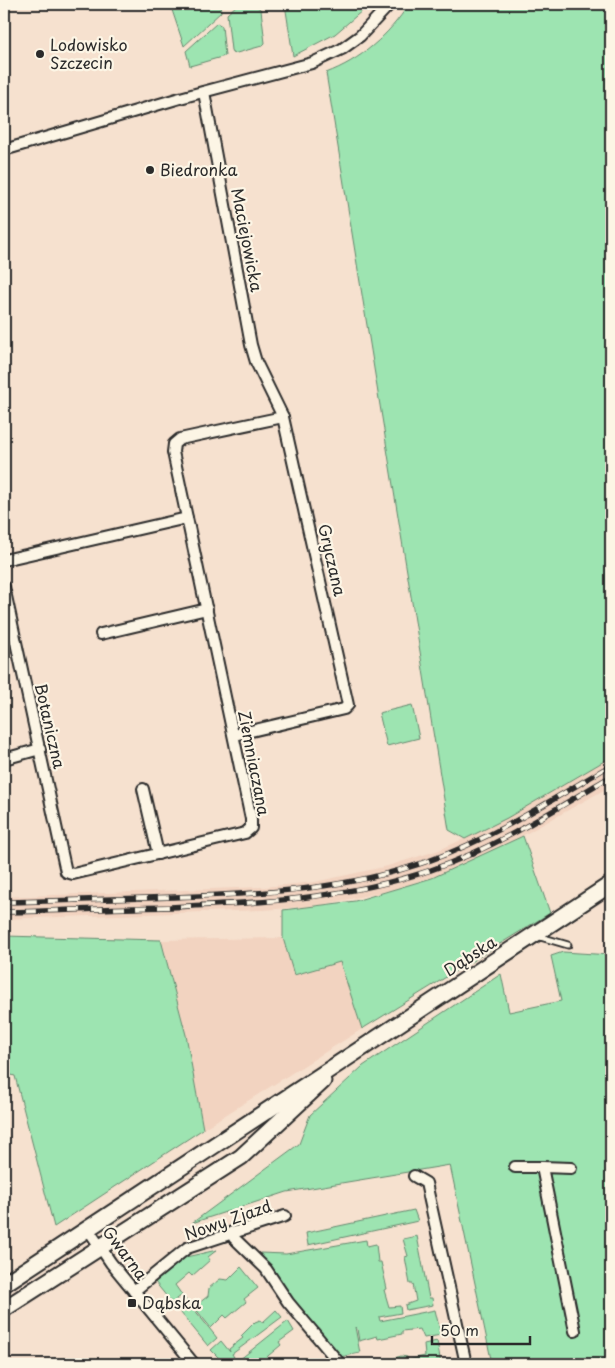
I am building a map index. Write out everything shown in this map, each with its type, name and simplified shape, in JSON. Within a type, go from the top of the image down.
[{"type":"street","points":[[4,150],[204,92],[296,69],[327,57],[360,36],[390,4]]},
{"type":"street","name":"Maciejowicka","points":[[204,92],[251,345],[256,362],[283,417]]},
{"type":"street","name":"Ziemniaczana","points":[[66,872],[73,874],[158,854],[245,833],[251,828],[234,735],[173,452],[174,444],[189,436],[283,417]]},
{"type":"street","name":"Gryczana","points":[[234,735],[344,709],[348,705],[283,417]]},
{"type":"street","points":[[4,560],[187,518]]},
{"type":"street","name":"Botaniczna","points":[[4,587],[66,872]]},
{"type":"street","points":[[101,634],[207,609]]},
{"type":"street","points":[[4,759],[40,749]]},
{"type":"street","points":[[143,789],[158,854]]},
{"type":"street","name":"Dąbska","points":[[4,1284],[611,884]]},
{"type":"street","name":"Dąbska","points":[[4,1309],[241,1157],[348,1058]]},
{"type":"street","points":[[515,1167],[571,1168]]},
{"type":"street","points":[[542,1168],[575,1331]]},
{"type":"street","points":[[414,1176],[426,1183],[466,1364]]},
{"type":"street","name":"Nowy Zjazd","points":[[134,1291],[187,1248],[285,1216]]},
{"type":"street","name":"Gwarna","points":[[88,1229],[100,1248],[194,1364]]},
{"type":"street","points":[[232,1232],[234,1238],[266,1268],[288,1302],[340,1364]]},
{"type":"lane","points":[[534,935],[568,945]]},
{"type":"shaded area","points":[[611,757],[611,786],[497,850],[446,873],[393,890],[317,906],[263,910],[4,919],[4,897],[264,887],[315,882],[388,866],[439,850],[486,829]]},
{"type":"shaded area","points":[[283,938],[294,975],[340,962],[362,1029],[203,1129],[186,1035],[161,940]]},
{"type":"green space","points":[[170,4],[220,4],[221,12],[184,46]]},
{"type":"green space","points":[[238,4],[254,4],[261,10],[265,43],[262,46],[233,54],[227,14]]},
{"type":"green space","points":[[285,4],[370,4],[335,34],[293,56]]},
{"type":"green space","points":[[409,4],[611,4],[611,757],[507,818],[465,839],[449,830],[326,73],[351,61],[373,45],[393,26]]},
{"type":"green space","points":[[217,23],[222,26],[225,56],[190,66],[186,51]]},
{"type":"green space","points":[[412,705],[419,738],[387,746],[379,713]]},
{"type":"green space","points":[[523,836],[550,913],[362,1029],[340,962],[294,975],[283,938],[283,910],[355,901],[432,878]]},
{"type":"green space","points":[[4,936],[161,940],[186,1035],[203,1129],[54,1227],[15,1076],[4,1073]]},
{"type":"green space","points":[[563,952],[611,955],[611,1364],[492,1364],[450,1165],[287,1192],[192,1223],[299,1144],[310,1115],[363,1066],[501,974],[509,1012],[561,1001],[551,956]]},
{"type":"green space","points":[[414,1210],[418,1221],[308,1245],[306,1233]]},
{"type":"green space","points":[[417,1236],[429,1298],[432,1298],[433,1305],[406,1310],[405,1305],[416,1301],[413,1284],[410,1284],[405,1257],[408,1256],[403,1239]]},
{"type":"green space","points":[[366,1240],[367,1246],[376,1244],[378,1262],[381,1262],[387,1289],[384,1290],[389,1307],[400,1306],[401,1313],[379,1317],[380,1321],[435,1310],[441,1335],[424,1338],[420,1329],[402,1331],[402,1334],[378,1339],[377,1336],[359,1341],[355,1327],[360,1353],[340,1357],[302,1311],[260,1253],[286,1254]]},
{"type":"green space","points":[[217,1250],[208,1257],[210,1260],[192,1276],[189,1273],[175,1285],[182,1295],[172,1303],[155,1282],[186,1257]]},
{"type":"green space","points":[[241,1267],[258,1288],[244,1299],[246,1302],[227,1318],[224,1315],[211,1328],[194,1307],[208,1296],[209,1288],[220,1279],[228,1280]]},
{"type":"green space","points":[[186,1299],[217,1338],[208,1346],[176,1307]]},
{"type":"green space","points":[[276,1310],[282,1317],[232,1354],[234,1357],[225,1364],[211,1350],[221,1341],[230,1352],[229,1349],[243,1338],[241,1336],[255,1322],[260,1320],[263,1322]]},
{"type":"green space","points":[[288,1321],[294,1331],[279,1342],[281,1345],[262,1361],[260,1358],[252,1364],[234,1364]]},
{"type":"green space","points":[[437,1341],[441,1364],[383,1364],[383,1362],[401,1356],[407,1357],[408,1360],[425,1356],[424,1344]]},
{"type":"railway","points":[[4,902],[272,892],[304,889],[368,878],[400,870],[455,851],[523,817],[611,765]]},
{"type":"railway","points":[[4,912],[236,904],[302,898],[399,880],[455,861],[501,840],[611,776]]},
{"type":"place","name":"Lodowisko Szczecin","points":[[40,54]]},
{"type":"place","name":"Biedronka","points":[[150,170]]},
{"type":"place","name":"Dąbska","points":[[132,1303]]}]
